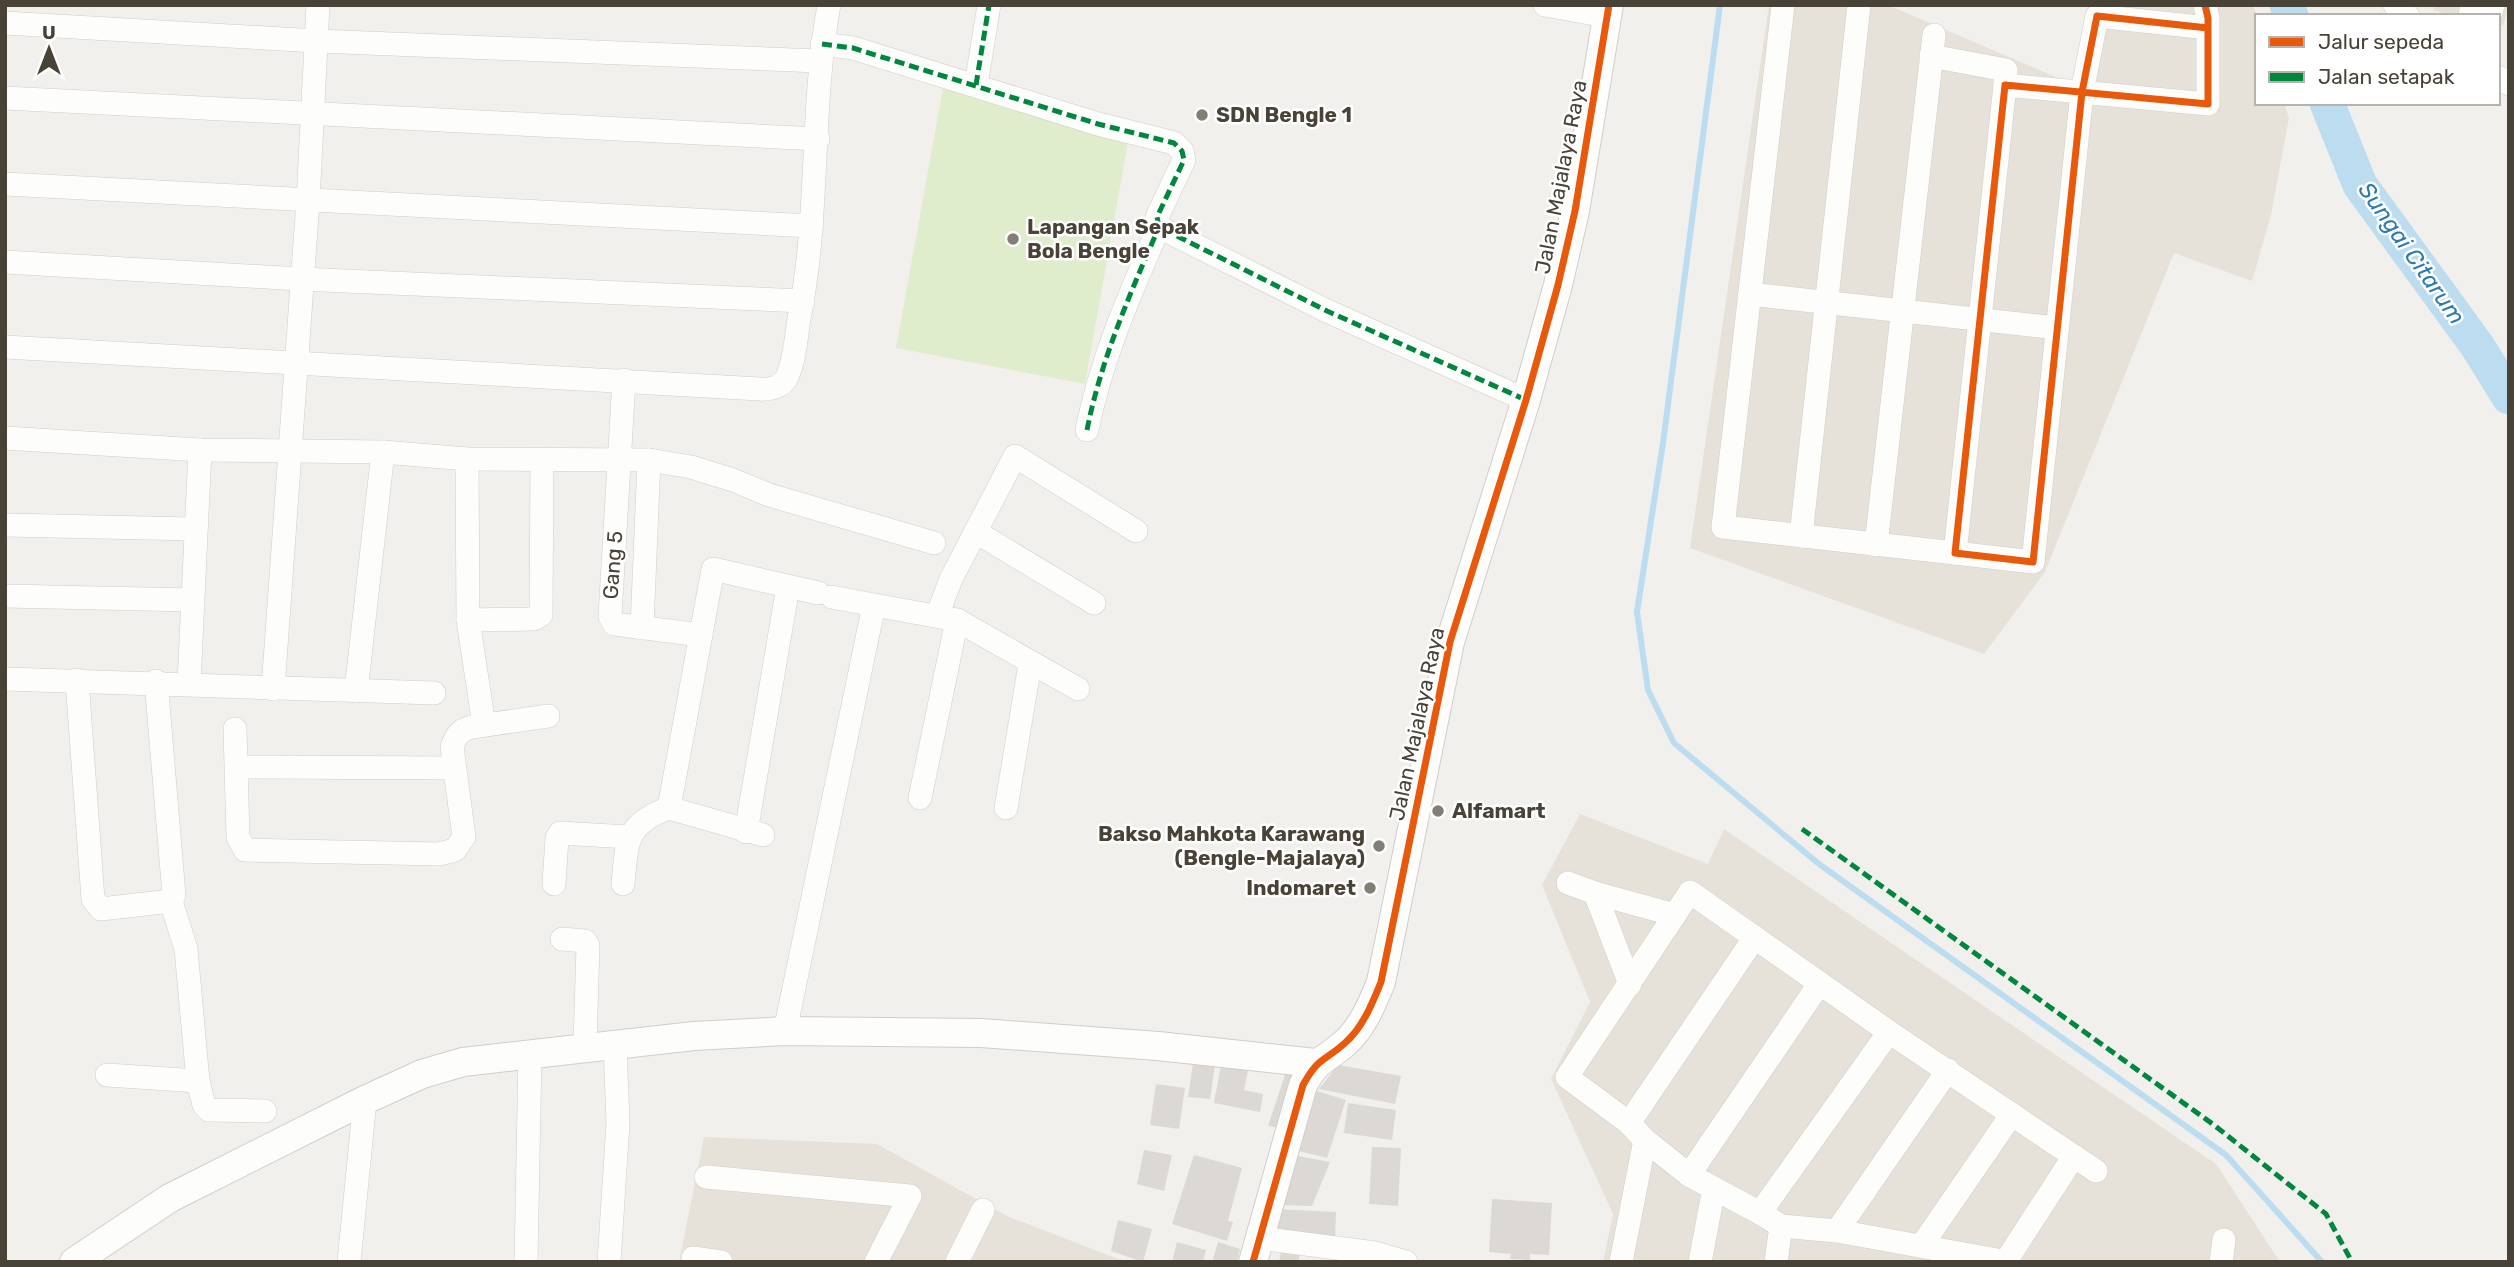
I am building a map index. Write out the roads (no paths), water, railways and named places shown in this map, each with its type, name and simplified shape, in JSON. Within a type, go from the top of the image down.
[{"type":"street","points":[[273,689],[288,450],[308,201],[318,5]]},
{"type":"street","points":[[5,347],[760,389],[776,387],[788,376],[803,301],[818,139],[820,53],[829,5]]},
{"type":"street","points":[[976,85],[989,5]]},
{"type":"street","points":[[1545,5],[1608,11]]},
{"type":"street","points":[[1783,5],[1723,527],[2033,562],[2082,92],[2097,16],[2206,16],[2208,104],[2082,92],[2005,85]]},
{"type":"street","points":[[1801,536],[1858,5]]},
{"type":"street","name":"Jalan Majalaya Raya","points":[[1315,1063],[1344,1044],[1359,1028],[1381,982],[1450,642],[1526,400],[1575,211],[1608,11]]},
{"type":"street","points":[[5,23],[317,41],[820,53],[853,48],[1178,146],[1184,160],[1157,217],[1159,228],[1116,329],[1096,386],[1087,430]]},
{"type":"street","points":[[1876,545],[1932,46],[2006,70],[1955,553]]},
{"type":"street","points":[[5,98],[818,139]]},
{"type":"street","points":[[5,184],[812,226]]},
{"type":"street","points":[[1159,228],[1362,328],[1526,400]]},
{"type":"street","points":[[5,262],[301,279],[803,301]]},
{"type":"street","points":[[1750,295],[2057,328]]},
{"type":"street","points":[[620,460],[624,380]]},
{"type":"street","points":[[5,438],[200,450],[383,452],[467,459],[542,461],[649,460],[691,467],[769,495],[934,543]]},
{"type":"street","points":[[189,683],[194,529],[200,450]]},
{"type":"street","points":[[356,691],[383,452]]},
{"type":"street","points":[[920,798],[951,579],[1015,456],[1136,531]]},
{"type":"street","points":[[467,459],[468,620],[484,725]]},
{"type":"street","name":"Gang 5","points":[[620,460],[610,616],[614,624],[701,635]]},
{"type":"street","points":[[642,628],[649,460]]},
{"type":"street","points":[[468,620],[534,619],[541,615],[542,461]]},
{"type":"street","points":[[5,525],[194,529]]},
{"type":"street","points":[[976,532],[1094,603]]},
{"type":"street","points":[[669,808],[713,569],[825,595],[947,618],[1078,689]]},
{"type":"street","points":[[623,884],[628,837],[645,819],[669,808],[755,833],[788,587]]},
{"type":"street","points":[[5,596],[191,600]]},
{"type":"street","points":[[785,1031],[874,605]]},
{"type":"street","points":[[1006,808],[1030,664]]},
{"type":"street","points":[[5,678],[156,681],[273,689],[434,693]]},
{"type":"street","points":[[78,680],[95,905],[101,909],[171,901]]},
{"type":"street","points":[[156,681],[173,869],[174,895],[171,901],[188,962],[198,1081],[204,1105],[209,1110],[265,1111]]},
{"type":"street","points":[[235,729],[238,837],[245,850],[439,854],[455,850],[464,837],[452,747],[455,737],[463,729],[548,716]]},
{"type":"street","points":[[237,767],[454,768]]},
{"type":"street","points":[[554,884],[557,838],[560,832],[628,837]]},
{"type":"street","points":[[1568,883],[1675,915]]},
{"type":"street","points":[[2074,1156],[2007,1262],[1837,1231],[1782,1226],[1689,1175],[1629,1123],[1567,1077],[1690,892],[2096,1171]]},
{"type":"street","points":[[1595,893],[1630,984]]},
{"type":"street","points":[[1629,1123],[1755,937]]},
{"type":"street","points":[[562,939],[585,941],[588,945],[585,1047]]},
{"type":"street","points":[[1689,1175],[1820,983]]},
{"type":"street","points":[[74,1262],[170,1198],[365,1100],[443,1067],[585,1047],[785,1031],[981,1034],[1158,1046],[1315,1063],[1296,1103],[1256,1250],[1375,1253],[1406,1262]]},
{"type":"street","points":[[1760,1213],[1889,1031]]},
{"type":"street","points":[[609,1262],[618,1123],[615,1044]]},
{"type":"street","points":[[526,1262],[530,1055]]},
{"type":"street","points":[[1837,1231],[1948,1070]]},
{"type":"street","points":[[107,1075],[198,1081]]},
{"type":"street","points":[[349,1262],[365,1100]]},
{"type":"street","points":[[1922,1245],[2012,1114]]},
{"type":"street","points":[[1621,1262],[1646,1140]]},
{"type":"street","points":[[706,1177],[910,1196],[876,1262]]},
{"type":"street","points":[[1700,1262],[1714,1188]]},
{"type":"street","points":[[957,1262],[983,1210]]},
{"type":"street","points":[[1776,1262],[1782,1226]]},
{"type":"street","points":[[694,1258],[720,1262]]},
{"type":"waterway","points":[[1720,5],[1663,443],[1637,612],[1648,690],[1674,743],[1819,864],[2226,1155],[2322,1262]]},
{"type":"waterway","name":"Sungai Citarum","points":[[2287,5],[2290,14]]},
{"type":"waterway","name":"Sungai Citarum","points":[[2328,105],[2360,185],[2478,347],[2509,397]]},
{"type":"place","name":"SDN Bengle 1","points":[[1202,115]]},
{"type":"place","name":"Lapangan Sepak Bola Bengle","points":[[1013,239]]},
{"type":"place","name":"Alfamart","points":[[1438,811]]},
{"type":"place","name":"Bakso Mahkota Karawang (Bengle-Majalaya)","points":[[1379,846]]},
{"type":"place","name":"Indomaret","points":[[1370,888]]}]
